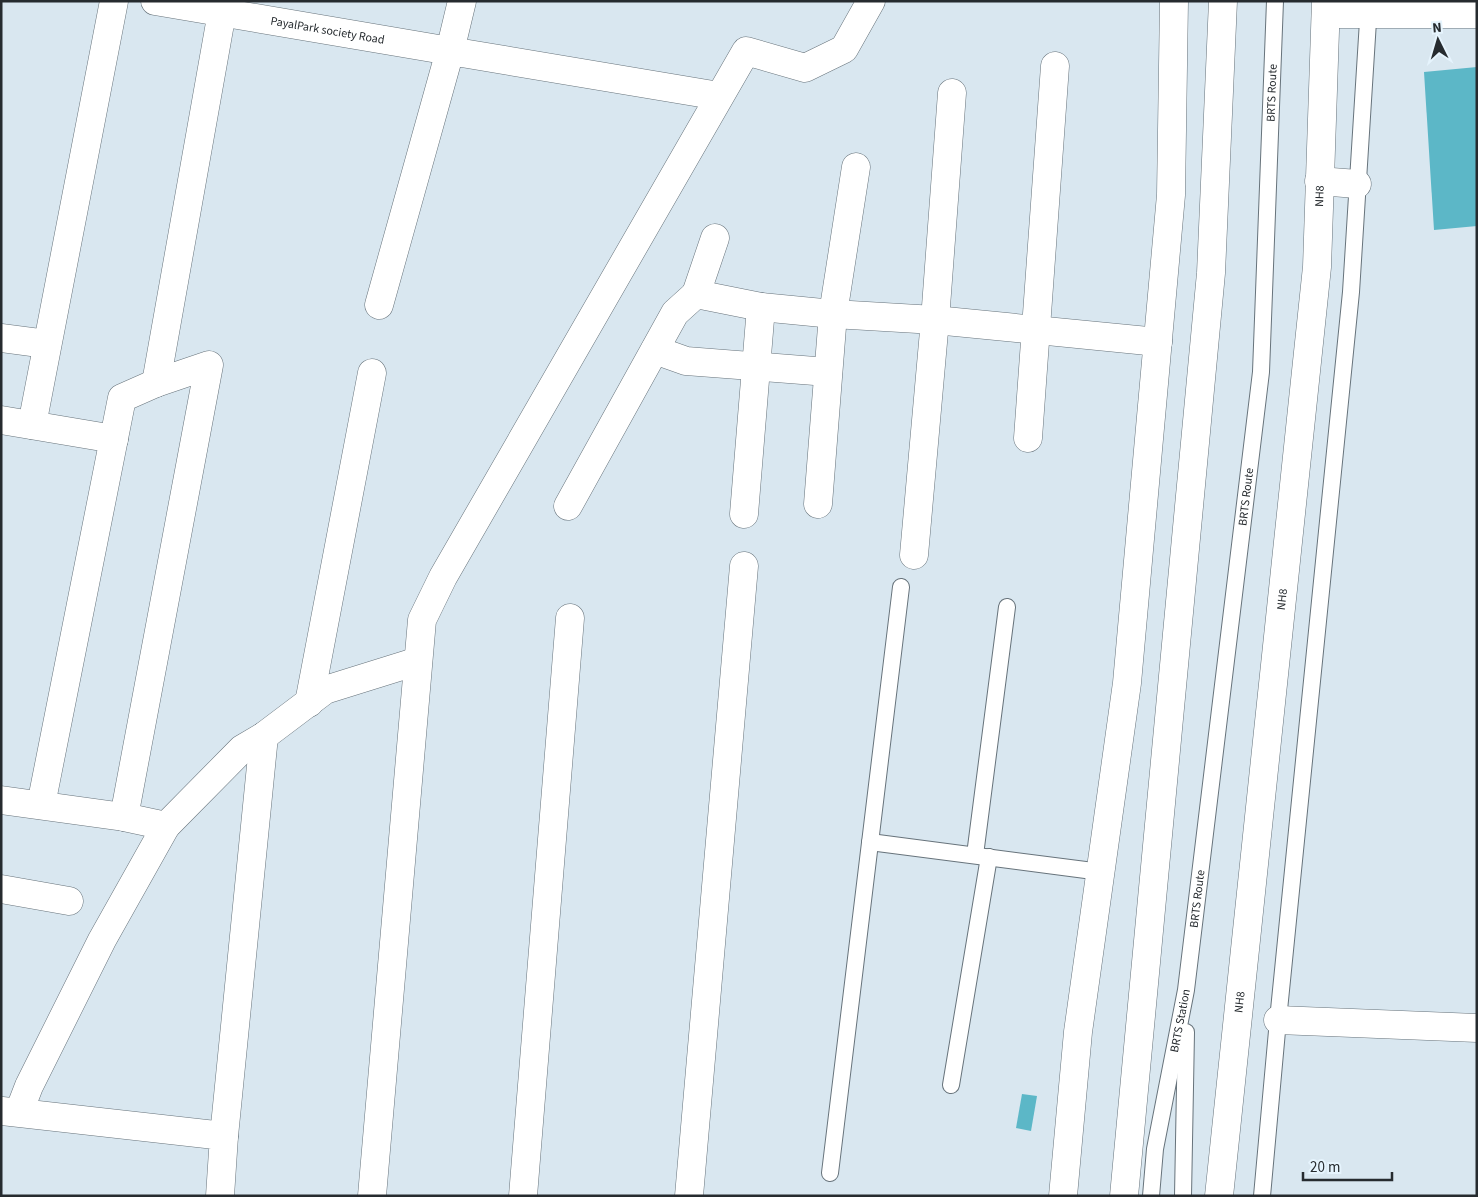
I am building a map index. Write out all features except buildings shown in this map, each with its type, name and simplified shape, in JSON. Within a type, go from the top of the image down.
[{"type":"street","points":[[32,425],[114,1]]},
{"type":"street","name":"PayalPark society Road","points":[[155,1],[719,96]]},
{"type":"street","points":[[379,305],[450,51],[462,1]]},
{"type":"street","points":[[372,1196],[422,620],[443,577],[746,51],[805,68],[844,50],[871,1]]},
{"type":"street","points":[[1063,1196],[1078,1032],[1127,683],[1171,195],[1174,1]]},
{"type":"street","points":[[1124,1196],[1211,273],[1223,1]]},
{"type":"street","points":[[1326,8],[1369,8],[1477,14]]},
{"type":"street","name":"NH8","points":[[1219,1196],[1316,267],[1326,8]]},
{"type":"street","points":[[156,383],[222,12]]},
{"type":"street","points":[[1028,438],[1055,66]]},
{"type":"street","points":[[914,555],[935,320],[952,93]]},
{"type":"street","points":[[818,504],[833,314],[856,167]]},
{"type":"street","points":[[1320,181],[1357,184]]},
{"type":"street","points":[[568,506],[675,313],[696,294],[715,238]]},
{"type":"street","points":[[696,294],[761,307],[833,314],[935,320],[1158,342]]},
{"type":"street","points":[[744,514],[761,307]]},
{"type":"street","points":[[1,338],[47,344]]},
{"type":"street","points":[[655,350],[686,361],[828,372]]},
{"type":"street","points":[[41,805],[122,398],[156,383],[209,365],[124,817]]},
{"type":"street","points":[[309,703],[372,373]]},
{"type":"street","points":[[1,420],[114,439]]},
{"type":"street","points":[[689,1196],[744,566]]},
{"type":"street","points":[[523,1196],[570,618]]},
{"type":"street","points":[[10,1111],[29,1086],[102,940],[166,826],[242,749],[264,736],[325,690],[418,661]]},
{"type":"street","points":[[220,1196],[224,1136],[264,736]]},
{"type":"street","points":[[1,800],[124,817],[166,826]]},
{"type":"street","points":[[1,889],[69,901]]},
{"type":"street","points":[[1278,1020],[1477,1028]]},
{"type":"street","points":[[10,1111],[224,1136]]},
{"type":"lane","name":"BRTS Route","points":[[1186,990],[1261,372],[1275,1]]},
{"type":"lane","points":[[1262,1196],[1350,292],[1369,8]]},
{"type":"lane","points":[[830,1173],[901,587]]},
{"type":"lane","points":[[951,1085],[982,856],[1008,607]]},
{"type":"lane","points":[[870,842],[1101,872]]},
{"type":"lane","name":"BRTS Station","points":[[1151,1196],[1155,1149],[1186,990]]},
{"type":"lane","name":"BRTS Station","points":[[1183,1196],[1186,990]]}]
